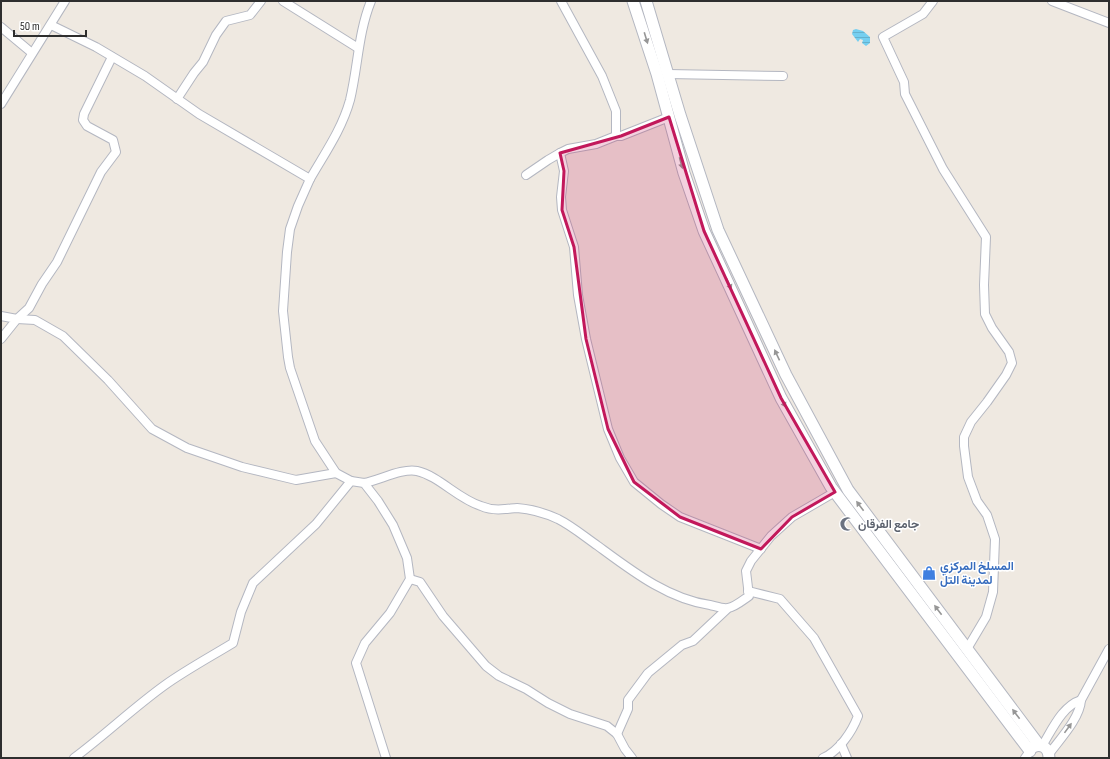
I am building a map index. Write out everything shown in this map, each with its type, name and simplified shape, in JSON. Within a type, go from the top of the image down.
[{"type":"main road","points":[[634,1],[669,117],[684,173],[704,231],[781,398],[835,492],[1039,754]]},
{"type":"main road","points":[[646,1],[680,115],[718,230],[786,374],[848,490],[967,649],[1039,754]]},
{"type":"street","points":[[1,104],[65,1]]},
{"type":"street","points":[[177,99],[203,62],[216,35],[226,21],[250,15],[261,1]]},
{"type":"street","points":[[283,1],[358,48]]},
{"type":"street","points":[[371,1],[366,13],[358,48],[350,100],[340,128],[310,179],[290,229],[283,311],[288,357],[290,368],[315,441],[336,473],[351,481],[364,482],[402,472],[416,471],[428,475],[464,499],[482,507],[505,510],[515,508],[544,514],[558,520],[576,531],[660,588],[699,603],[727,609]]},
{"type":"street","points":[[562,1],[602,76],[616,111],[616,136]]},
{"type":"street","points":[[933,1],[923,14],[884,37],[904,82],[905,94],[943,169],[986,237],[984,314],[1009,352],[1012,363],[1006,375],[971,422],[964,437],[968,477],[977,501],[987,515],[995,539],[993,592],[986,617],[967,649]]},
{"type":"street","points":[[1052,1],[1109,23]]},
{"type":"street","points":[[51,25],[96,47],[145,76],[199,114],[310,179]]},
{"type":"street","points":[[1,28],[32,53]]},
{"type":"street","points":[[1,339],[17,319],[29,308],[42,284],[57,262],[101,172],[116,152],[113,140],[87,126],[83,120],[84,114],[112,57]]},
{"type":"street","points":[[668,74],[783,76]]},
{"type":"street","points":[[526,175],[568,149],[596,144],[669,117]]},
{"type":"street","points":[[560,154],[564,171],[561,197],[562,210],[574,247],[577,289],[586,339],[608,429],[620,458],[634,482],[680,517],[761,549]]},
{"type":"street","points":[[1,316],[35,320],[63,336],[108,380],[152,429],[187,448],[242,467],[296,480],[336,473]]},
{"type":"street","points":[[74,758],[96,742],[130,712],[166,685],[233,643],[241,612],[253,583],[316,524],[351,481]]},
{"type":"street","points":[[364,482],[393,525],[407,558],[410,579],[390,613],[365,642],[356,662],[386,758]]},
{"type":"street","points":[[617,734],[628,709],[628,700],[648,673],[682,645],[693,641],[727,609],[749,596],[746,571],[751,561],[771,536],[792,517],[835,492]]},
{"type":"street","points":[[410,579],[420,582],[443,616],[486,666],[498,676],[526,689],[548,704],[570,714],[607,726],[617,734],[632,758]]},
{"type":"street","points":[[748,591],[780,599],[814,638],[858,716],[854,727],[841,744],[823,758]]},
{"type":"street","points":[[1039,754],[1074,719],[1081,700],[1109,649]]},
{"type":"street","points":[[1039,754],[1064,712],[1075,702],[1081,700]]},
{"type":"street","points":[[841,744],[848,758]]},
{"type":"highlighted area","points":[[669,117],[704,231],[781,398],[835,492],[792,517],[761,549],[680,517],[634,482],[608,429],[586,339],[574,247],[562,210],[564,171],[560,153],[621,136]]},
{"type":"water","points":[[856,29],[863,31],[870,37],[870,43],[866,46],[862,43],[863,40],[860,39],[858,42],[852,34],[853,30]]},
{"type":"place","name":"جامع الفرقان","points":[[847,524]]},
{"type":"place","name":"المسلخ المركزي لمدينة التل","points":[[929,573]]}]
